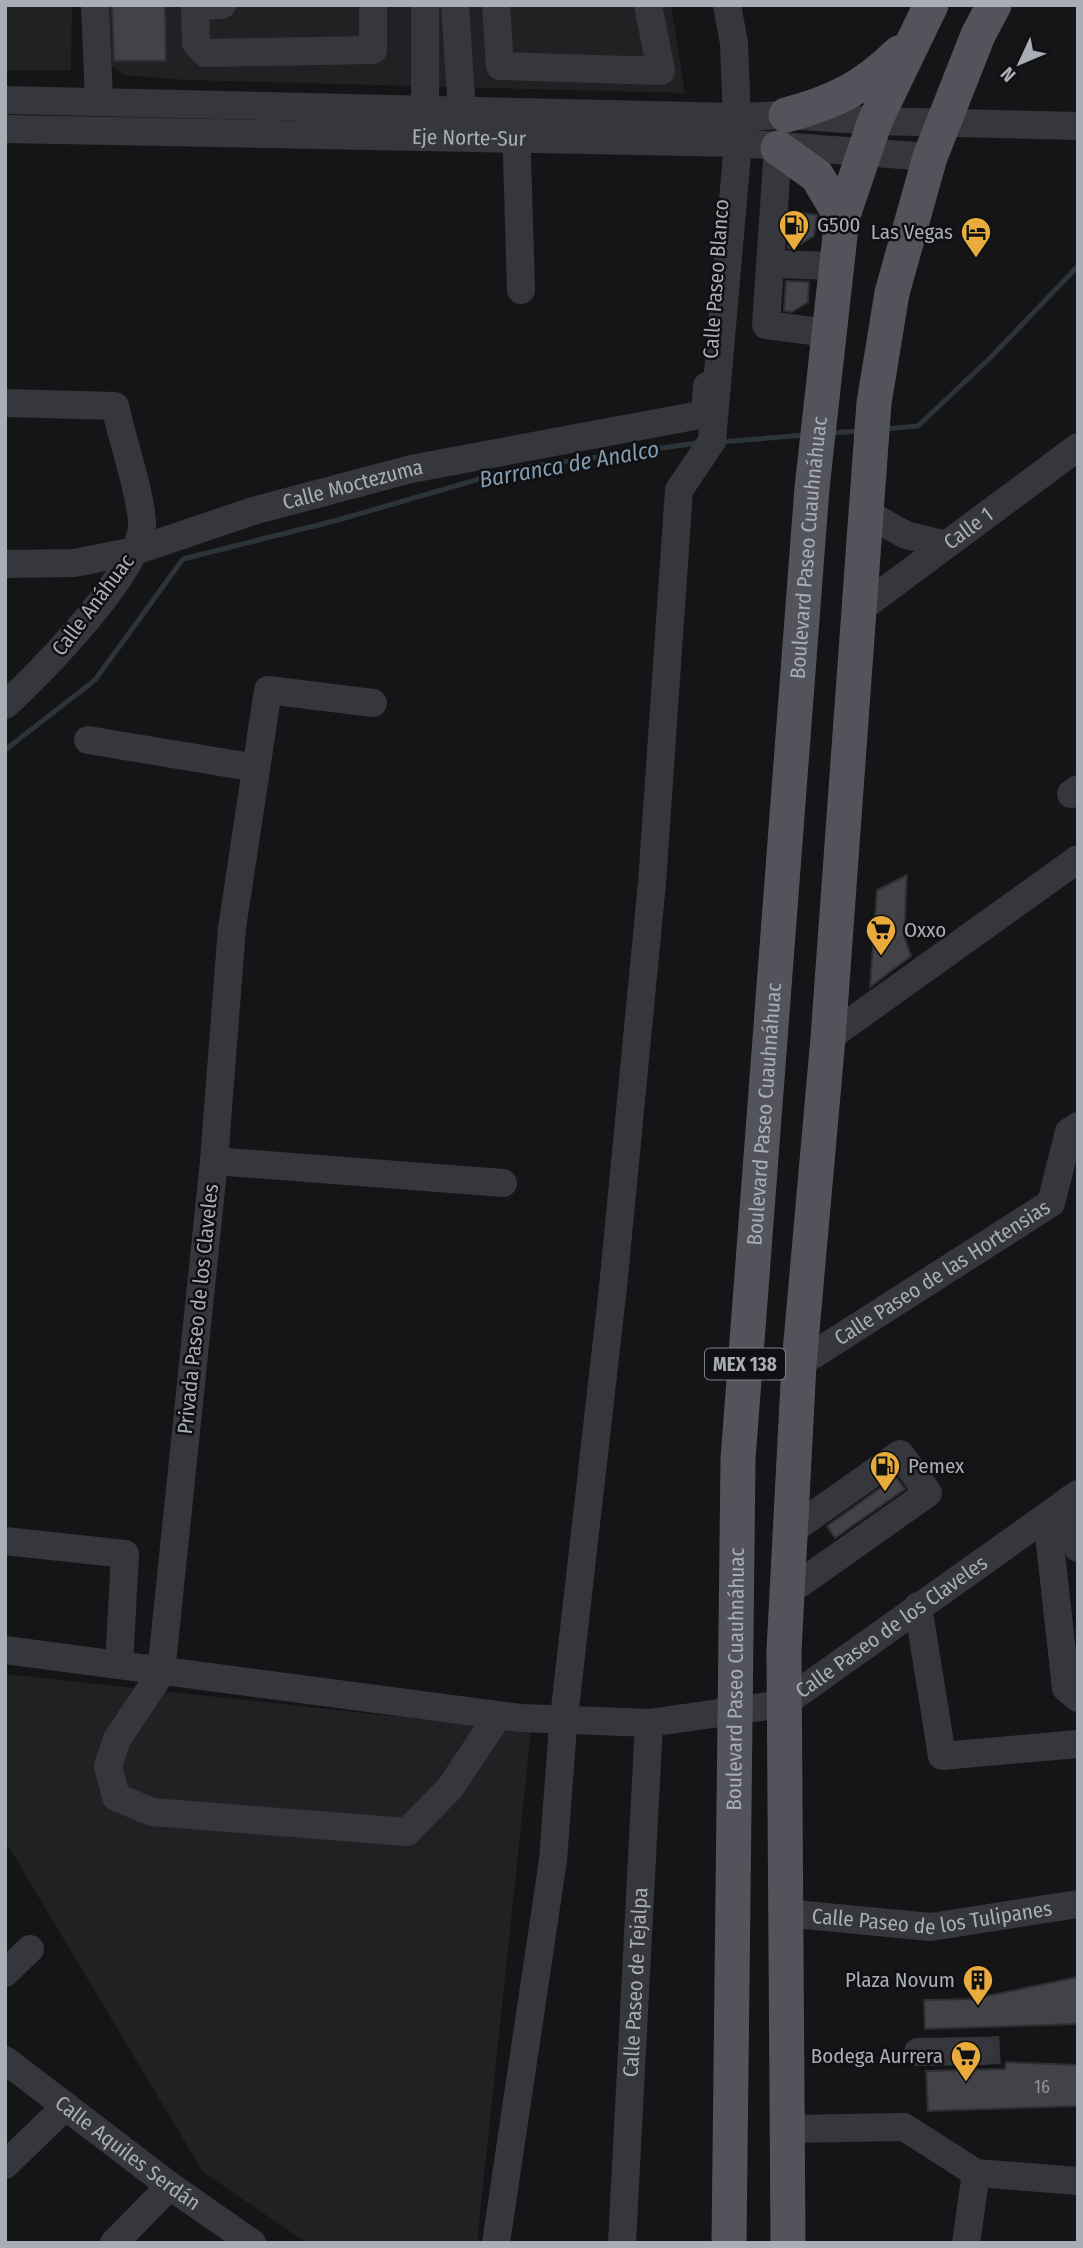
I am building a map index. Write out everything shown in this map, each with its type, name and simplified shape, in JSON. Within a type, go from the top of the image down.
[{"type":"main road","points":[[786,115],[828,104],[867,83],[899,54],[929,9],[986,20]]},
{"type":"main road","name":"Boulevard Paseo Cuauhnáhuac","points":[[729,2243],[738,1459],[812,488],[842,218],[875,121],[929,9]]},
{"type":"main road","name":"MEX 138","points":[[788,2243],[784,1651],[799,1364],[828,1038],[874,403],[892,293],[930,157],[986,20]]},
{"type":"main road","points":[[778,148],[817,176],[842,218]]},
{"type":"main road","points":[[735,1597],[748,1637],[756,1647],[784,1651]]},
{"type":"street","points":[[94,5],[99,100]]},
{"type":"street","points":[[222,5],[195,6],[195,43],[205,53],[373,50],[373,5]]},
{"type":"street","points":[[425,5],[425,123]]},
{"type":"street","points":[[455,5],[463,124]]},
{"type":"street","points":[[496,5],[500,66],[661,71],[648,5]]},
{"type":"street","name":"Calle Paseo Blanco","points":[[709,428],[734,135],[734,43],[727,5]]},
{"type":"street","points":[[598,113],[600,69]]},
{"type":"street","name":"Eje Norte-Sur","points":[[5,100],[99,100],[425,123]]},
{"type":"street","name":"Eje Norte-Sur","points":[[517,125],[598,113],[734,135],[778,148],[930,157]]},
{"type":"street","name":"Eje Norte-Sur","points":[[5,129],[425,123],[734,135],[786,115],[943,123],[1076,122]]},
{"type":"street","points":[[517,125],[522,290]]},
{"type":"street","points":[[778,148],[766,325],[828,333]]},
{"type":"street","points":[[772,264],[836,265]]},
{"type":"street","name":"Calle Anáhuac","points":[[5,403],[114,406],[142,524],[135,551],[89,617],[36,677],[5,705]]},
{"type":"street","points":[[496,2243],[551,1873],[564,1719],[614,1287],[652,883],[679,490],[709,428]]},
{"type":"street","name":"Calle Moctezuma","points":[[5,564],[74,563],[135,551],[253,511],[411,469],[709,428]]},
{"type":"street","name":"Calle 1","points":[[860,609],[1078,447]]},
{"type":"street","points":[[867,505],[906,536],[946,545]]},
{"type":"street","name":"Privada Paseo de los Claveles","points":[[161,1673],[214,1161],[233,928],[268,690],[373,704]]},
{"type":"street","points":[[88,740],[256,768]]},
{"type":"street","points":[[828,1038],[1078,859]]},
{"type":"street","name":"Calle Paseo de las Hortensias","points":[[799,1364],[1051,1203],[1069,1132],[1078,1126]]},
{"type":"street","points":[[214,1161],[502,1183]]},
{"type":"street","points":[[788,1592],[928,1493],[900,1454],[791,1531]]},
{"type":"street","points":[[1074,1497],[1078,1548]]},
{"type":"street","name":"Calle Paseo de los Claveles","points":[[509,1717],[649,1723],[783,1704],[1074,1497]]},
{"type":"street","points":[[1047,1517],[1074,1692]]},
{"type":"street","points":[[5,1541],[125,1554],[120,1665]]},
{"type":"street","points":[[918,1606],[942,1756],[1078,1744]]},
{"type":"street","points":[[5,1650],[161,1673],[509,1717]]},
{"type":"street","points":[[161,1673],[117,1739],[108,1766],[116,1797],[152,1812],[407,1832],[450,1788],[509,1717]]},
{"type":"street","name":"Calle Paseo de Tejalpa","points":[[622,2243],[649,1723]]},
{"type":"street","name":"Calle Paseo de los Tulipanes","points":[[785,1913],[931,1927],[1078,1904]]},
{"type":"street","points":[[5,1973],[30,1949]]},
{"type":"street","points":[[918,2052],[981,2051]]},
{"type":"street","name":"Calle Aquiles Serdán","points":[[5,2060],[170,2186],[252,2243]]},
{"type":"street","points":[[5,2165],[65,2106]]},
{"type":"street","points":[[787,2129],[904,2127],[976,2173],[1078,2181]]},
{"type":"street","points":[[966,2243],[976,2173]]},
{"type":"street","points":[[114,2243],[170,2186]]},
{"type":"shaded area","points":[[5,5],[72,5],[71,70],[5,70]]},
{"type":"shaded area","points":[[84,5],[671,5],[685,93],[186,80],[124,75],[105,61]]},
{"type":"shaded area","points":[[5,1674],[531,1731],[477,2243],[307,2243],[203,2172],[5,1841]]},
{"type":"building","points":[[112,5],[165,5],[166,61],[114,61]]},
{"type":"building","points":[[790,211],[817,215],[814,236],[794,248],[788,248]]},
{"type":"building","points":[[786,281],[809,282],[808,302],[792,312],[784,311]]},
{"type":"building","points":[[907,875],[904,936],[911,956],[870,987],[877,890]]},
{"type":"building","points":[[896,1477],[905,1489],[835,1538],[827,1526]]},
{"type":"building","name":"Plaza Novum","points":[[1078,1977],[1078,2024],[925,2029],[924,2000],[972,1999]]},
{"type":"building","points":[[1006,2062],[1078,2065],[1078,2106],[928,2111],[926,2071],[1005,2069]]},
{"type":"waterway","name":"Barranca de Analco","points":[[885,429],[918,426],[991,357],[1078,266]]},
{"type":"waterway","name":"Barranca de Analco","points":[[829,433],[861,431]]},
{"type":"waterway","name":"Barranca de Analco","points":[[721,442],[805,435]]},
{"type":"waterway","name":"Barranca de Analco","points":[[5,750],[95,680],[183,559],[338,520],[514,469],[697,443]]},
{"type":"tunnel","points":[[981,2051],[1000,2050]]},
{"type":"place","name":"G500","points":[[794,252]]},
{"type":"place","name":"Las Vegas","points":[[976,259]]},
{"type":"place","name":"Oxxo","points":[[881,957]]},
{"type":"place","name":"Pemex","points":[[885,1493]]},
{"type":"place","name":"Plaza Novum","points":[[978,2007]]},
{"type":"place","name":"Bodega Aurrera","points":[[966,2083]]}]
